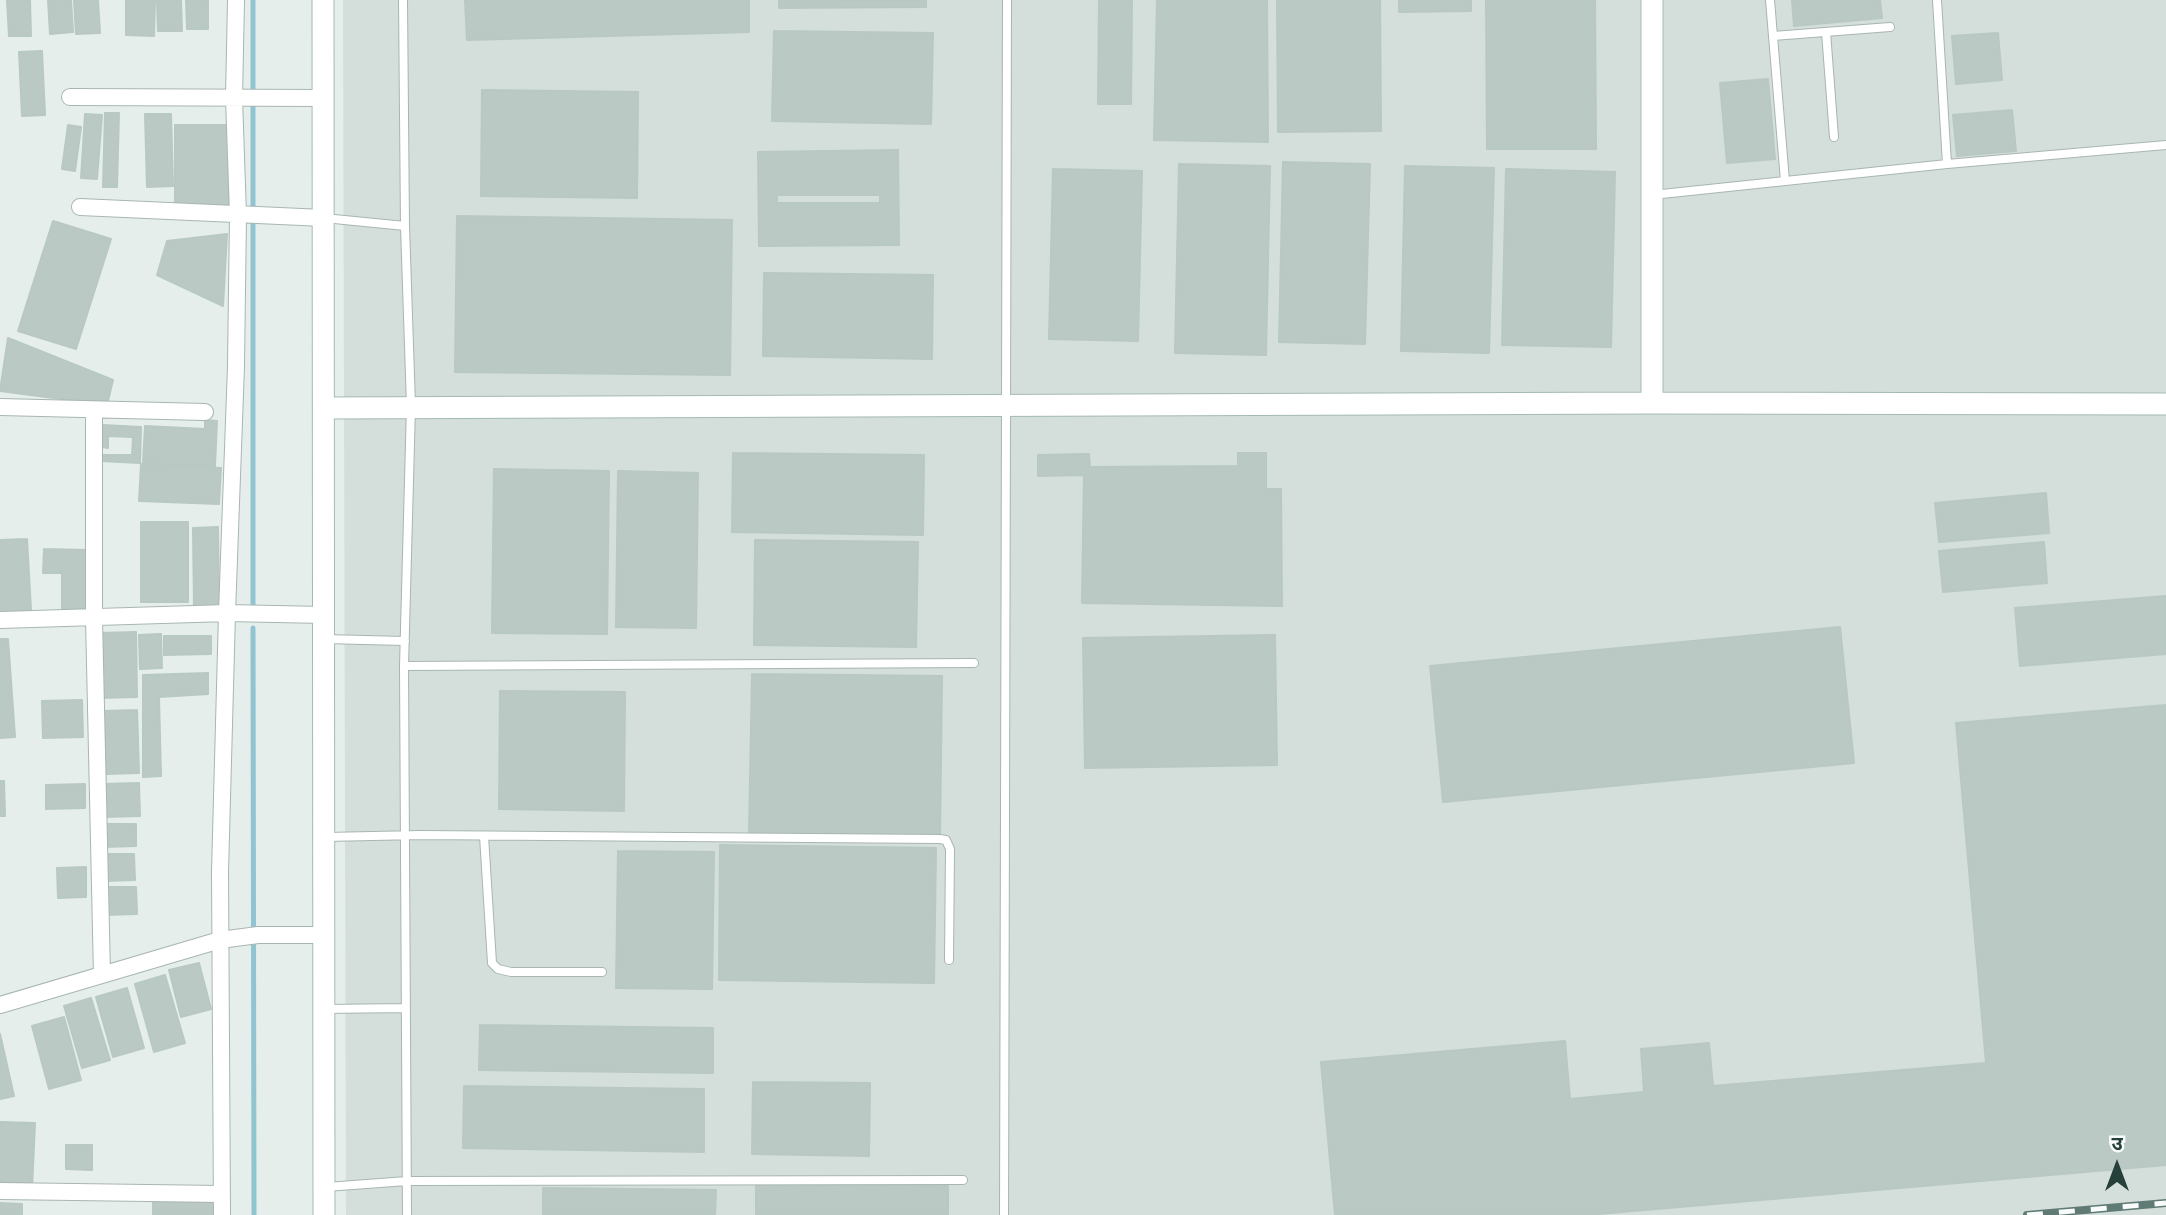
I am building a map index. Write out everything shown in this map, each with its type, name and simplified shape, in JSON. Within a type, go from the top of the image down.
[{"type":"street","points":[[222,1215],[220,940],[227,613],[235,412],[248,215],[248,98],[236,0]]},
{"type":"street","points":[[323,0],[324,1215]]},
{"type":"street","points":[[1652,0],[1652,403]]},
{"type":"street","points":[[70,97],[323,98]]},
{"type":"street","points":[[80,207],[324,218]]},
{"type":"street","points":[[324,408],[1652,403],[2166,404]]},
{"type":"street","points":[[0,407],[205,412]]},
{"type":"street","points":[[94,411],[94,619],[102,975]]},
{"type":"street","points":[[0,620],[227,613],[324,615]]},
{"type":"street","points":[[0,1005],[220,940],[250,936],[322,935]]},
{"type":"street","points":[[0,1191],[221,1194]]},
{"type":"lane","points":[[403,0],[405,226],[411,406],[404,666],[407,1215]]},
{"type":"lane","points":[[1004,1215],[1007,0]]},
{"type":"lane","points":[[1770,0],[1785,181]]},
{"type":"lane","points":[[1937,0],[1947,164]]},
{"type":"lane","points":[[1773,36],[1890,27]]},
{"type":"lane","points":[[1826,32],[1834,137]]},
{"type":"lane","points":[[1653,195],[1947,164],[2166,145]]},
{"type":"lane","points":[[324,218],[405,226]]},
{"type":"lane","points":[[324,639],[405,641]]},
{"type":"lane","points":[[404,666],[974,663]]},
{"type":"lane","points":[[325,837],[404,835],[946,840],[950,849],[948,960]]},
{"type":"lane","points":[[484,836],[492,963],[498,969],[511,972],[602,972]]},
{"type":"lane","points":[[324,1009],[405,1008]]},
{"type":"lane","points":[[324,1187],[407,1181],[963,1180]]},
{"type":"shaded area","points":[[343,0],[2166,0],[2166,1215],[346,1215]]},
{"type":"building","points":[[7,0],[30,0],[31,36],[9,36]]},
{"type":"building","points":[[48,0],[71,0],[73,32],[50,34]]},
{"type":"building","points":[[74,0],[98,0],[100,33],[76,34]]},
{"type":"building","points":[[126,0],[155,0],[154,36],[126,35]]},
{"type":"building","points":[[157,0],[181,0],[182,31],[158,31]]},
{"type":"building","points":[[186,0],[208,0],[208,29],[187,29]]},
{"type":"building","points":[[465,0],[749,0],[749,32],[467,40]]},
{"type":"building","points":[[779,0],[926,0],[926,7],[779,8]]},
{"type":"building","points":[[1099,0],[1132,0],[1131,104],[1098,104]]},
{"type":"building","points":[[1157,0],[1267,0],[1268,142],[1154,140]]},
{"type":"building","points":[[1277,0],[1380,0],[1381,131],[1278,132]]},
{"type":"building","points":[[1399,0],[1471,0],[1471,11],[1399,12]]},
{"type":"building","points":[[1486,0],[1595,0],[1596,149],[1487,149]]},
{"type":"building","points":[[1792,0],[1880,0],[1882,18],[1794,26]]},
{"type":"building","points":[[774,31],[933,33],[931,124],[772,121]]},
{"type":"building","points":[[1998,33],[2002,80],[1956,84],[1952,36]]},
{"type":"building","points":[[42,51],[45,115],[22,116],[19,52]]},
{"type":"building","points":[[1768,79],[1775,159],[1727,163],[1720,83]]},
{"type":"building","points":[[482,90],[638,92],[637,198],[481,196]]},
{"type":"building","points":[[2012,110],[2016,151],[1957,156],[1953,115]]},
{"type":"building","points":[[105,113],[119,113],[117,187],[103,187]]},
{"type":"building","points":[[85,114],[102,115],[97,179],[81,178]]},
{"type":"building","points":[[145,114],[171,114],[173,186],[147,187]]},
{"type":"building","points":[[68,125],[81,127],[75,171],[62,169]]},
{"type":"building","points":[[175,125],[229,125],[230,205],[175,206]]},
{"type":"building","points":[[898,150],[899,245],[759,246],[758,152]],"holes":[[[777,195],[880,195],[880,203],[777,203]]]},
{"type":"building","points":[[1283,162],[1370,164],[1365,344],[1279,342]]},
{"type":"building","points":[[1179,164],[1270,166],[1266,355],[1175,353]]},
{"type":"building","points":[[1405,166],[1494,168],[1489,353],[1401,351]]},
{"type":"building","points":[[1053,169],[1142,171],[1138,341],[1049,339]]},
{"type":"building","points":[[1506,169],[1615,172],[1611,347],[1502,345]]},
{"type":"building","points":[[457,216],[732,220],[730,375],[455,372]]},
{"type":"building","points":[[53,221],[111,239],[76,349],[18,331]]},
{"type":"building","points":[[227,234],[223,306],[157,275],[167,241]]},
{"type":"building","points":[[764,273],[933,275],[932,359],[763,356]]},
{"type":"building","points":[[8,338],[113,380],[107,405],[0,391]]},
{"type":"building","points":[[205,420],[217,421],[215,466],[143,463],[145,426],[205,429]]},
{"type":"building","points":[[103,425],[141,427],[140,463],[101,461],[101,455],[132,455],[133,437],[108,436],[108,448],[102,447]]},
{"type":"building","points":[[733,453],[924,455],[923,535],[732,532]]},
{"type":"building","points":[[1238,453],[1266,453],[1266,489],[1281,489],[1282,606],[1082,603],[1084,475],[1038,476],[1038,455],[1089,454],[1090,467],[1238,466]]},
{"type":"building","points":[[141,464],[221,468],[219,504],[139,501]]},
{"type":"building","points":[[494,469],[609,471],[607,634],[492,633]]},
{"type":"building","points":[[618,471],[698,473],[696,628],[616,627]]},
{"type":"building","points":[[2046,493],[2049,533],[1939,542],[1935,503]]},
{"type":"building","points":[[141,522],[188,522],[188,602],[141,602]]},
{"type":"building","points":[[218,527],[219,608],[194,608],[193,528]]},
{"type":"building","points":[[27,539],[31,610],[0,612],[0,540]]},
{"type":"building","points":[[755,540],[918,542],[916,647],[754,645]]},
{"type":"building","points":[[2044,542],[2047,583],[1943,592],[1939,551]]},
{"type":"building","points":[[44,549],[87,550],[86,611],[62,611],[62,573],[43,573]]},
{"type":"building","points":[[2166,596],[2166,654],[2020,666],[2015,608]]},
{"type":"building","points":[[1840,627],[1854,763],[1443,802],[1430,666]]},
{"type":"building","points":[[136,632],[137,697],[100,698],[98,633]]},
{"type":"building","points":[[161,634],[162,668],[140,669],[139,635]]},
{"type":"building","points":[[1275,635],[1277,765],[1085,768],[1083,638]]},
{"type":"building","points":[[164,636],[211,636],[211,654],[164,655]]},
{"type":"building","points":[[0,639],[8,639],[15,737],[0,738]]},
{"type":"building","points":[[208,673],[208,694],[159,697],[161,776],[143,777],[143,675]]},
{"type":"building","points":[[752,674],[942,676],[940,836],[749,834]]},
{"type":"building","points":[[500,691],[625,692],[624,811],[499,809]]},
{"type":"building","points":[[82,700],[83,737],[43,738],[42,701]]},
{"type":"building","points":[[2166,705],[2166,1165],[1587,1215],[1335,1215],[1321,1062],[1565,1041],[1570,1099],[1644,1092],[1641,1049],[1709,1043],[1713,1086],[1986,1063],[1956,723]]},
{"type":"building","points":[[137,710],[139,773],[106,774],[104,711]]},
{"type":"building","points":[[0,781],[4,781],[5,816],[0,816]]},
{"type":"building","points":[[139,783],[140,816],[104,817],[103,784]]},
{"type":"building","points":[[85,784],[85,808],[46,809],[46,785]]},
{"type":"building","points":[[103,824],[136,824],[136,846],[103,847]]},
{"type":"building","points":[[720,845],[936,848],[934,983],[719,980]]},
{"type":"building","points":[[618,851],[714,852],[712,989],[616,988]]},
{"type":"building","points":[[102,854],[134,854],[135,880],[102,881]]},
{"type":"building","points":[[86,867],[86,897],[58,898],[57,868]]},
{"type":"building","points":[[103,887],[136,887],[137,914],[103,915]]},
{"type":"building","points":[[199,963],[211,1009],[181,1017],[169,970]]},
{"type":"building","points":[[165,975],[185,1043],[154,1052],[135,984]]},
{"type":"building","points":[[127,988],[144,1048],[113,1057],[96,997]]},
{"type":"building","points":[[91,998],[110,1060],[82,1068],[64,1006]]},
{"type":"building","points":[[64,1017],[81,1080],[49,1089],[32,1026]]},
{"type":"building","points":[[480,1025],[713,1028],[713,1073],[479,1070]]},
{"type":"building","points":[[0,1034],[14,1096],[0,1099]]},
{"type":"building","points":[[753,1082],[870,1083],[869,1156],[752,1154]]},
{"type":"building","points":[[464,1086],[704,1089],[704,1152],[463,1148]]},
{"type":"building","points":[[0,1122],[35,1123],[32,1189],[0,1188]]},
{"type":"building","points":[[66,1145],[92,1145],[92,1170],[66,1169]]},
{"type":"building","points":[[756,1183],[948,1186],[948,1215],[756,1215]]},
{"type":"building","points":[[543,1188],[716,1190],[715,1215],[543,1215]]},
{"type":"building","points":[[153,1202],[214,1202],[214,1215],[153,1215]]},
{"type":"building","points":[[0,1203],[22,1204],[22,1215],[0,1215]]},
{"type":"waterway","points":[[253,0],[253,611]]},
{"type":"waterway","points":[[253,628],[254,1215]]},
{"type":"railway","points":[[2027,1215],[2166,1203]]}]
